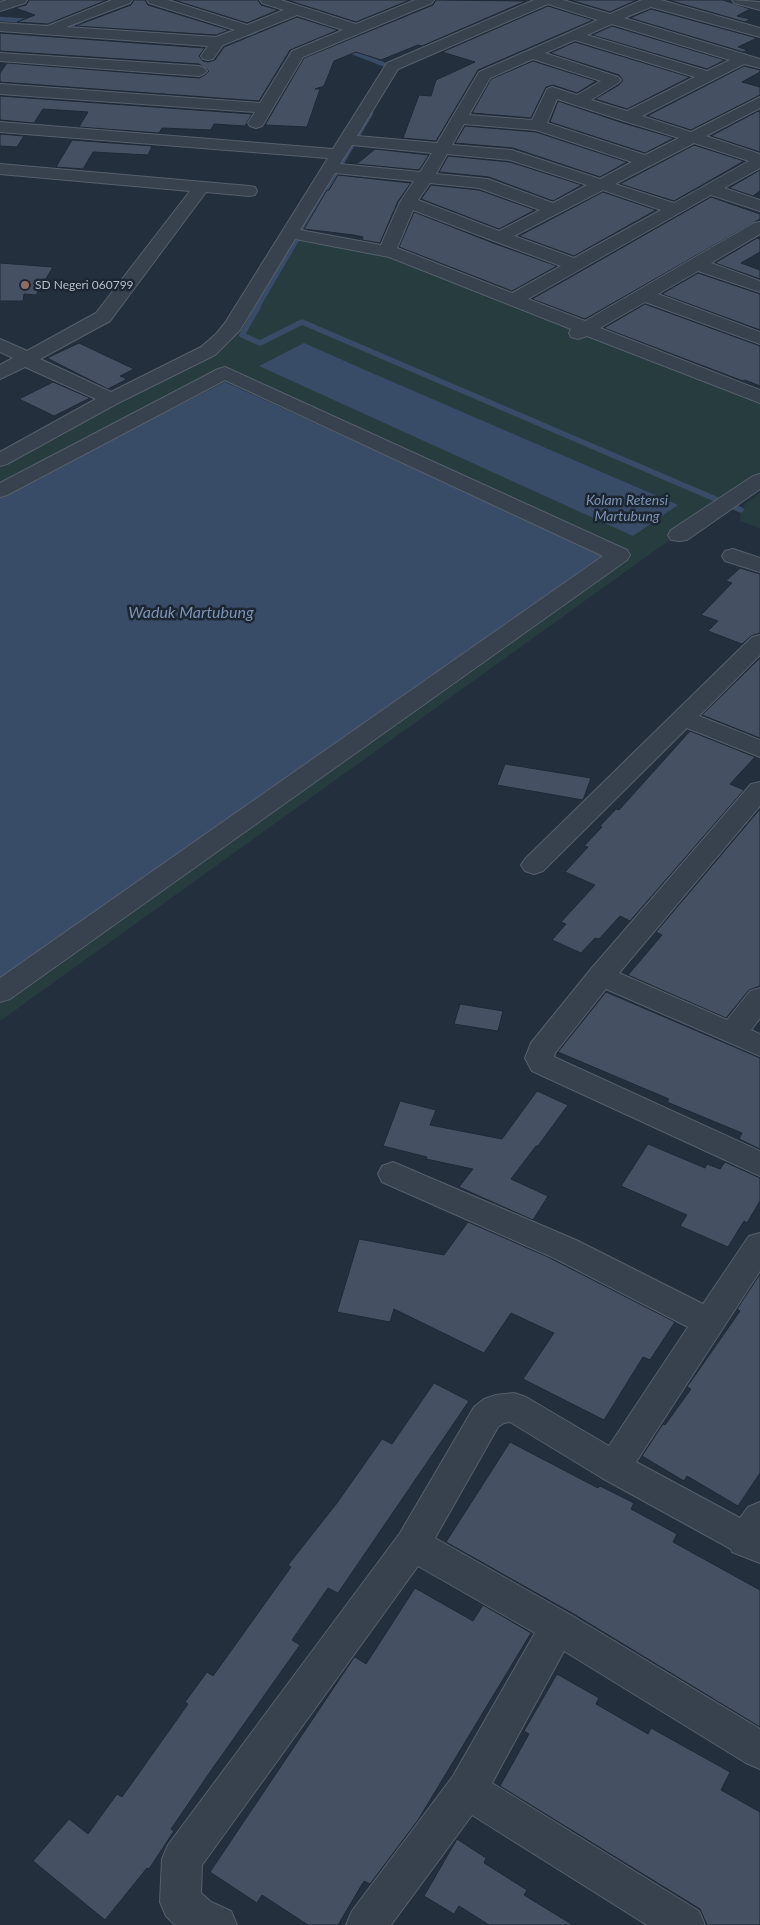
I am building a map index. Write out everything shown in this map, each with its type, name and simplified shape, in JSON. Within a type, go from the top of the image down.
[{"type":"street","points":[[0,7],[20,0]]},
{"type":"street","points":[[44,30],[125,0]]},
{"type":"street","points":[[154,0],[240,32]]},
{"type":"street","points":[[266,0],[356,29]]},
{"type":"street","points":[[390,0],[412,6]]},
{"type":"street","points":[[243,146],[297,54],[427,0]]},
{"type":"street","points":[[0,460],[111,399],[208,351],[223,338],[296,234],[352,140],[391,68],[546,0],[760,64]]},
{"type":"street","points":[[739,0],[760,6]]},
{"type":"street","points":[[387,251],[408,202],[425,178],[484,75],[652,1],[760,33]]},
{"type":"street","points":[[0,27],[218,42],[296,10]]},
{"type":"street","points":[[574,35],[708,76]]},
{"type":"street","points":[[179,102],[218,42]]},
{"type":"street","points":[[532,54],[613,80]]},
{"type":"street","points":[[0,57],[199,70]]},
{"type":"street","points":[[627,117],[743,59]]},
{"type":"street","points":[[578,101],[613,80],[655,60]]},
{"type":"street","points":[[538,125],[552,92],[592,74]]},
{"type":"street","points":[[0,89],[264,108]]},
{"type":"street","points":[[552,92],[760,160]]},
{"type":"street","points":[[500,237],[760,102]]},
{"type":"street","points":[[459,119],[538,125],[646,161]]},
{"type":"street","points":[[0,127],[243,146],[336,165],[425,178],[482,183],[554,209]]},
{"type":"street","points":[[42,144],[52,131]]},
{"type":"street","points":[[60,145],[71,132]]},
{"type":"street","points":[[352,140],[512,155],[676,209]]},
{"type":"street","points":[[513,300],[712,190],[760,160]]},
{"type":"street","points":[[0,169],[26,164],[45,165],[201,187],[249,191]]},
{"type":"street","points":[[0,373],[103,317],[201,187]]},
{"type":"street","points":[[712,190],[760,206]]},
{"type":"street","points":[[408,202],[576,265]]},
{"type":"street","points":[[583,331],[760,227]]},
{"type":"street","points":[[296,234],[387,251],[513,300],[583,331],[760,397]]},
{"type":"street","points":[[696,264],[760,287]]},
{"type":"street","points":[[644,295],[760,338]]},
{"type":"street","points":[[0,345],[19,354],[26,360],[111,399]]},
{"type":"street","points":[[0,491],[225,373],[619,555],[0,992]]},
{"type":"street","points":[[679,535],[760,480]]},
{"type":"street","points":[[733,556],[760,565]]},
{"type":"street","points":[[534,865],[760,642]]},
{"type":"street","points":[[684,718],[760,749]]},
{"type":"street","points":[[760,790],[601,976],[541,1050],[539,1058],[542,1064],[760,1164]]},
{"type":"street","points":[[601,976],[760,1046]]},
{"type":"street","points":[[732,1034],[760,998]]},
{"type":"street","points":[[393,1174],[565,1249],[708,1322]]},
{"type":"street","points":[[614,1468],[760,1245]]},
{"type":"street","points":[[217,1925],[198,1918],[180,1902],[182,1859],[413,1544],[486,1417],[496,1409],[514,1407],[614,1468],[755,1535]]},
{"type":"street","points":[[413,1544],[558,1627],[760,1750]]},
{"type":"street","points":[[366,1925],[467,1790],[558,1627]]},
{"type":"street","points":[[467,1790],[685,1925]]},
{"type":"green space","points":[[297,232],[386,248],[760,398],[760,475],[0,1021],[0,981],[604,556],[225,382],[0,498],[0,462],[189,360],[231,340]]},
{"type":"green space","points":[[760,493],[760,528],[740,521],[741,510],[746,503]]},
{"type":"water","name":"Kolam Retensi Martubung","points":[[304,343],[678,505],[633,536],[259,366]]},
{"type":"water","name":"Waduk Martubung","points":[[225,382],[605,556],[0,978],[0,497]]},
{"type":"building","points":[[29,0],[107,0],[48,24],[17,22],[35,15],[15,8],[26,5]]},
{"type":"building","points":[[134,0],[145,0],[148,5],[229,30],[216,35],[75,26],[131,5]]},
{"type":"building","points":[[174,0],[258,0],[261,5],[278,10],[247,23]]},
{"type":"building","points":[[287,0],[410,0],[356,22]]},
{"type":"building","points":[[436,0],[526,1],[422,46],[418,45],[381,60],[356,52],[334,61],[324,86],[315,89],[320,89],[307,127],[265,125],[304,58],[433,5]]},
{"type":"building","points":[[570,0],[637,0],[610,12]]},
{"type":"building","points":[[668,0],[723,0],[750,9],[737,16],[750,19],[745,22]]},
{"type":"building","points":[[548,6],[593,20],[478,70],[436,141],[403,138],[419,95],[431,96],[436,80],[475,62],[442,52]]},
{"type":"building","points":[[651,9],[757,38],[738,47],[748,50],[743,52],[630,18]]},
{"type":"building","points":[[297,17],[338,30],[290,50],[259,101],[0,82],[0,73],[7,63],[199,78],[209,71],[199,64],[0,51],[0,33],[205,48],[199,56],[203,61],[208,62],[215,60],[224,47]]},
{"type":"building","points":[[612,26],[725,60],[707,69],[592,35]]},
{"type":"building","points":[[575,42],[690,77],[627,109],[595,99],[619,85],[623,80],[619,75],[550,53]]},
{"type":"building","points":[[533,61],[596,81],[577,93],[553,85],[546,87],[531,118],[472,113],[491,79]]},
{"type":"building","points":[[744,66],[760,70],[760,72],[742,82],[760,87],[760,95],[691,130],[647,116]]},
{"type":"building","points":[[0,96],[252,114],[245,126],[214,124],[211,130],[162,128],[159,133],[79,127],[88,112],[43,109],[34,123],[0,120]]},
{"type":"building","points":[[558,101],[674,138],[645,153],[550,122]]},
{"type":"building","points":[[758,111],[760,112],[760,152],[711,136]]},
{"type":"building","points":[[465,126],[536,132],[627,162],[600,177],[513,148],[455,143]]},
{"type":"building","points":[[0,134],[24,136],[17,147],[0,146]]},
{"type":"building","points":[[72,140],[152,146],[148,155],[93,152],[83,169],[56,167]]},
{"type":"building","points":[[694,145],[744,161],[674,201],[620,184]]},
{"type":"building","points":[[375,149],[429,155],[419,170],[345,163],[358,163]]},
{"type":"building","points":[[448,156],[510,162],[582,185],[553,201],[489,177],[439,172]]},
{"type":"building","points":[[760,170],[760,191],[753,196],[729,188]]},
{"type":"building","points":[[338,175],[411,183],[398,201],[380,243],[362,240],[363,237],[354,235],[304,229]]},
{"type":"building","points":[[431,185],[479,190],[535,210],[499,229],[421,199]]},
{"type":"building","points":[[603,192],[656,210],[574,256],[519,236]]},
{"type":"building","points":[[711,197],[760,214],[760,219],[585,319],[532,299]]},
{"type":"building","points":[[414,212],[557,266],[512,291],[399,247]]},
{"type":"building","points":[[757,238],[760,239],[760,252],[741,263],[760,270],[760,279],[715,263]]},
{"type":"building","name":"SD Negeri 060799","points":[[0,263],[53,267],[36,295],[24,294],[23,301],[0,301]]},
{"type":"building","points":[[698,273],[760,294],[760,330],[662,294]]},
{"type":"building","points":[[645,304],[760,346],[760,386],[604,328]]},
{"type":"building","points":[[79,343],[134,369],[120,376],[127,379],[108,389],[47,358]]},
{"type":"building","points":[[53,382],[90,398],[54,416],[19,399]]},
{"type":"building","points":[[740,568],[760,574],[760,633],[751,636],[742,644],[708,631],[718,621],[701,615],[732,583],[726,581]]},
{"type":"building","points":[[760,658],[760,738],[702,715]]},
{"type":"building","points":[[690,731],[755,757],[730,784],[744,790],[630,921],[620,916],[599,939],[595,938],[581,953],[552,940],[566,924],[561,922],[595,885],[565,872],[588,847],[584,846],[602,827],[600,826],[616,809],[619,810]]},
{"type":"building","points":[[505,764],[591,778],[583,800],[497,785]]},
{"type":"building","points":[[760,809],[760,986],[749,990],[726,1018],[628,975],[662,935],[656,932]]},
{"type":"building","points":[[606,992],[760,1058],[760,1149],[739,1139],[742,1133],[667,1102],[669,1099],[558,1052]]},
{"type":"building","points":[[460,1004],[503,1011],[498,1031],[454,1024]]},
{"type":"building","points":[[537,1091],[568,1105],[511,1179],[548,1196],[533,1220],[459,1187],[473,1169],[426,1159],[427,1157],[383,1146],[400,1101],[436,1110],[430,1125],[502,1139]]},
{"type":"building","points":[[648,1144],[705,1168],[707,1164],[720,1169],[725,1162],[760,1178],[760,1201],[747,1223],[744,1221],[728,1247],[680,1226],[687,1215],[621,1186]]},
{"type":"building","points":[[468,1222],[548,1257],[675,1322],[650,1360],[643,1357],[604,1420],[523,1379],[554,1333],[511,1313],[484,1353],[394,1309],[390,1322],[337,1312],[359,1239],[444,1255]]},
{"type":"building","points":[[760,1274],[760,1473],[738,1506],[687,1476],[684,1481],[642,1456],[663,1424],[665,1425],[691,1389],[687,1387],[740,1311],[737,1309]]},
{"type":"building","points":[[434,1383],[469,1401],[338,1593],[328,1588],[292,1640],[300,1645],[171,1829],[174,1831],[149,1869],[147,1868],[105,1920],[33,1861],[69,1819],[88,1834],[117,1794],[122,1797],[188,1704],[185,1702],[207,1672],[213,1676],[291,1567],[288,1565],[337,1503],[382,1439],[392,1444]]},
{"type":"building","points":[[510,1442],[598,1488],[600,1486],[634,1503],[631,1509],[677,1534],[673,1542],[760,1590],[760,1727],[572,1613],[446,1542]]},
{"type":"building","points":[[415,1588],[473,1621],[483,1605],[531,1633],[418,1820],[370,1884],[364,1881],[338,1925],[308,1925],[262,1895],[257,1903],[210,1872],[353,1659],[355,1657],[366,1664]]},
{"type":"building","points":[[557,1674],[599,1698],[596,1704],[648,1734],[651,1728],[730,1772],[721,1790],[760,1812],[760,1925],[707,1925],[700,1909],[500,1786],[529,1734],[524,1731]]},
{"type":"building","points":[[457,1839],[486,1858],[484,1863],[527,1890],[524,1895],[573,1925],[489,1925],[459,1906],[454,1914],[424,1896]]},
{"type":"waterway","points":[[0,19],[30,21]]},
{"type":"waterway","points":[[43,22],[89,25]]},
{"type":"waterway","points":[[213,32],[264,35]]},
{"type":"waterway","points":[[308,37],[314,37],[393,68]]},
{"type":"waterway","points":[[257,308],[371,113]]},
{"type":"waterway","points":[[258,307],[242,335],[260,343],[302,322],[741,510]]},
{"type":"place","name":"SD Negeri 060799","points":[[25,285]]}]
